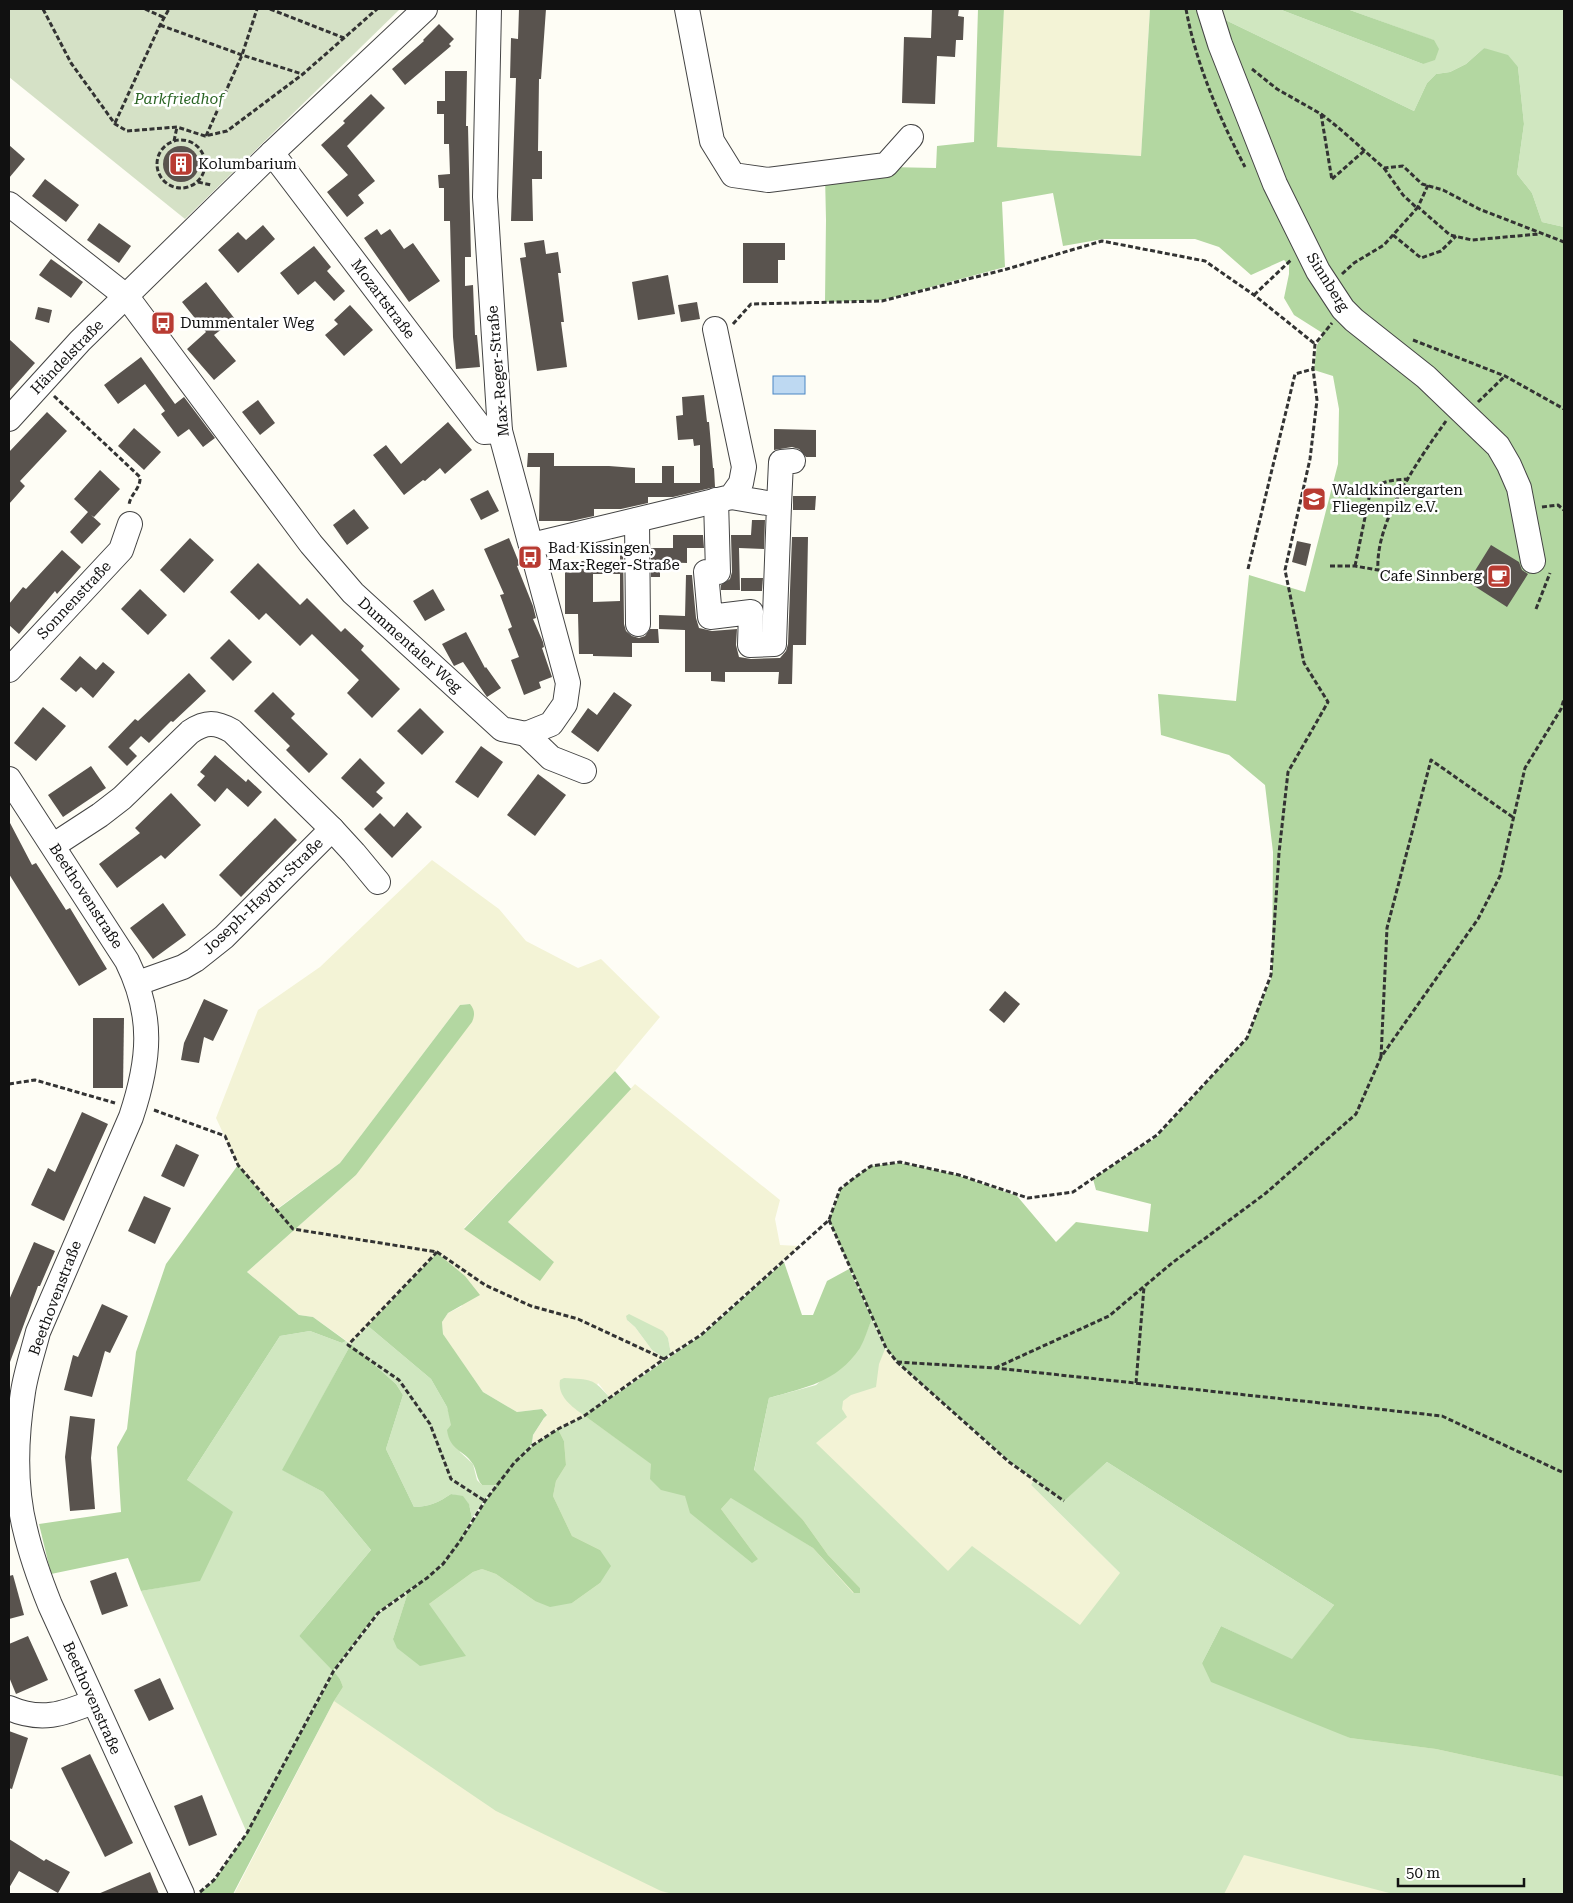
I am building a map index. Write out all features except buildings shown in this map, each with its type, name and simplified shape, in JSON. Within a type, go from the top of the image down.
[{"type":"street","name":"Händelstraße","points":[[9,419],[80,341],[272,153],[425,9]]},
{"type":"street","name":"Max-Reger-Straße","points":[[489,9],[485,197],[500,431],[568,683],[566,704],[551,724],[526,734]]},
{"type":"street","points":[[687,9],[712,141],[732,175],[768,180],[886,165],[910,137]]},
{"type":"street","name":"Sinnberg","points":[[1209,9],[1220,44],[1275,184],[1318,272],[1343,309],[1354,320],[1426,377],[1498,446],[1519,488],[1533,561]]},
{"type":"street","name":"Mozartstraße","points":[[272,153],[484,432],[500,431]]},
{"type":"street","name":"Dummentaler Weg","points":[[9,204],[127,297],[311,544],[353,593],[502,729],[526,734]]},
{"type":"street","points":[[716,335],[744,467],[741,483],[724,498],[718,572],[706,572],[710,617],[751,612],[750,645],[774,644],[781,462],[793,461]]},
{"type":"street","points":[[532,545],[724,498],[779,504]]},
{"type":"street","points":[[637,520],[638,624]]},
{"type":"street","name":"Sonnenstraße","points":[[9,670],[121,550],[130,524]]},
{"type":"street","name":"Joseph-Haydn-Straße","points":[[54,845],[122,798],[190,732],[199,726],[215,723],[232,730],[332,829],[378,882]]},
{"type":"street","points":[[526,734],[551,758],[584,770]]},
{"type":"street","name":"Beethovenstraße","points":[[9,778],[128,961],[138,983],[144,1004],[147,1031],[143,1076],[134,1106],[38,1332],[23,1391],[17,1450],[24,1527],[34,1562],[50,1605],[182,1894]]},
{"type":"street","name":"Joseph-Haydn-Straße","points":[[138,983],[183,967],[206,953],[332,829]]},
{"type":"street","points":[[9,1708],[32,1715],[54,1716],[93,1702]]},
{"type":"path","points":[[43,9],[71,62],[115,124],[127,130],[177,127],[205,136],[227,131],[303,74],[377,9]]},
{"type":"path","points":[[145,9],[165,18]]},
{"type":"path","points":[[115,124],[169,9]]},
{"type":"path","points":[[205,136],[242,55],[257,9]]},
{"type":"path","points":[[270,9],[344,38]]},
{"type":"path","points":[[160,25],[242,55],[303,74]]},
{"type":"path","points":[[1249,66],[1277,89],[1321,114],[1346,132],[1383,167],[1403,194],[1450,235],[1472,240],[1542,234]]},
{"type":"path","points":[[1321,114],[1332,180],[1364,151]]},
{"type":"path","points":[[174,142],[177,127]]},
{"type":"path","points":[[182,140],[193,144],[199,149],[204,161],[204,167],[199,180],[193,185],[183,188],[170,186],[161,178],[157,162],[160,154],[168,144],[174,142],[182,140]]},
{"type":"path","points":[[1383,167],[1403,166],[1422,184],[1443,190],[1479,209],[1564,242]]},
{"type":"path","points":[[1327,285],[1354,263],[1384,245],[1417,207],[1428,186]]},
{"type":"path","points":[[1393,235],[1421,258],[1441,250],[1456,236]]},
{"type":"path","points":[[716,335],[751,304],[882,301],[1102,241],[1205,260],[1254,295],[1316,344]]},
{"type":"path","points":[[1254,295],[1294,258]]},
{"type":"path","points":[[197,1894],[214,1880],[247,1833],[333,1672],[378,1612],[427,1578],[443,1564],[460,1541],[485,1500],[514,1463],[533,1445],[558,1429],[584,1416],[701,1335],[829,1220],[840,1189],[871,1166],[900,1162],[959,1175],[1028,1198],[1073,1192],[1158,1135],[1247,1038],[1271,975],[1279,853],[1288,772],[1328,702],[1304,663],[1285,570],[1310,459],[1317,400],[1313,369],[1316,344],[1343,309]]},
{"type":"path","points":[[1404,336],[1505,376],[1564,409]]},
{"type":"path","points":[[1248,569],[1295,374],[1313,369]]},
{"type":"path","points":[[1330,566],[1354,566],[1378,570],[1378,558],[1383,534],[1394,505],[1422,455],[1459,409],[1481,400],[1505,376]]},
{"type":"path","points":[[41,384],[140,477],[141,484],[129,500],[130,524]]},
{"type":"path","points":[[1354,566],[1370,493],[1375,487],[1385,482],[1409,479]]},
{"type":"path","points":[[1533,561],[1550,573],[1536,609]]},
{"type":"path","points":[[995,1368],[1109,1316],[1172,1263],[1266,1193],[1356,1114],[1381,1058],[1478,919],[1500,876],[1525,768],[1561,709],[1564,699]]},
{"type":"path","points":[[1381,1058],[1386,928],[1431,760],[1514,818]]},
{"type":"path","points":[[9,1084],[35,1080],[134,1106],[224,1136],[238,1165],[293,1229],[437,1252],[485,1285],[531,1306],[578,1319],[664,1359]]},
{"type":"path","points":[[829,1220],[886,1348],[897,1362],[1009,1462],[1064,1501]]},
{"type":"path","points":[[437,1252],[348,1345],[399,1380],[430,1424],[451,1479],[485,1500]]},
{"type":"path","points":[[1136,1383],[1144,1286]]},
{"type":"path","points":[[897,1362],[995,1368],[1442,1416],[1564,1473]]},
{"type":"green space","name":"Parkfriedhof","points":[[9,9],[400,9],[185,219],[9,77]]},
{"type":"green space","points":[[978,9],[1004,9],[997,147],[1141,156],[1150,9],[1208,9],[1213,14],[1414,111],[1427,83],[1436,74],[1450,72],[1466,64],[1484,48],[1508,55],[1518,67],[1524,124],[1517,174],[1532,193],[1542,222],[1564,227],[1564,1777],[1436,1749],[1350,1738],[1211,1682],[1202,1663],[1221,1626],[1292,1659],[1334,1605],[1107,1462],[1064,1501],[1010,1462],[897,1362],[886,1348],[829,1220],[841,1189],[854,1178],[871,1166],[900,1163],[957,1175],[1017,1196],[1056,1242],[1076,1222],[1148,1232],[1151,1204],[1096,1190],[1093,1179],[1157,1137],[1247,1039],[1272,976],[1273,852],[1265,785],[1229,755],[1161,735],[1158,694],[1236,701],[1249,575],[1305,592],[1338,464],[1339,409],[1333,376],[1314,370],[1317,345],[1324,334],[1294,315],[1284,298],[1289,265],[1284,260],[1251,275],[1219,247],[1195,239],[1103,239],[1063,246],[1053,193],[1002,202],[1005,267],[883,300],[825,302],[825,175],[888,167],[936,168],[937,146],[974,142]]},
{"type":"green space","points":[[1004,9],[1150,9],[1141,156],[996,147]]},
{"type":"green space","points":[[1211,9],[1279,9],[1423,64],[1433,40],[1347,9],[1564,9],[1564,227],[1542,222],[1532,193],[1517,174],[1524,124],[1518,67],[1484,48],[1466,64],[1450,72],[1436,74],[1427,83],[1414,111],[1213,14]]},
{"type":"green space","points":[[1279,9],[1347,9],[1434,40],[1439,49],[1435,60],[1423,64]]},
{"type":"green space","points":[[432,860],[499,909],[526,941],[578,968],[601,959],[660,1017],[615,1071],[464,1228],[554,1262],[508,1222],[635,1084],[780,1200],[775,1219],[780,1245],[799,1246],[700,1334],[671,1354],[668,1338],[627,1320],[635,1327],[652,1350],[664,1358],[610,1398],[598,1383],[585,1416],[754,1471],[860,1347],[872,1319],[885,1349],[896,1362],[1009,1463],[1034,1480],[1031,1485],[1120,1573],[1202,1663],[1211,1682],[1564,1777],[1564,1894],[234,1894],[334,1701],[355,1644],[379,1613],[408,1592],[393,1639],[564,1441],[557,1429],[533,1444],[533,1435],[547,1414],[542,1409],[517,1412],[483,1392],[450,1345],[443,1334],[442,1322],[448,1313],[462,1306],[437,1253],[351,1344],[313,1317],[299,1315],[247,1272],[356,1175],[470,1004],[460,1005],[340,1163],[274,1211],[238,1165],[216,1118],[258,1010],[320,967]]},
{"type":"green space","points":[[470,1004],[474,1013],[472,1022],[356,1175],[247,1272],[299,1315],[313,1317],[346,1341],[342,1343],[310,1331],[280,1336],[187,1480],[233,1512],[200,1581],[141,1591],[128,1558],[51,1574],[39,1524],[121,1512],[117,1447],[127,1429],[136,1352],[166,1264],[238,1165],[275,1211],[340,1163],[460,1005]]},
{"type":"green space","points":[[615,1071],[631,1089],[508,1222],[554,1262],[540,1281],[464,1229]]},
{"type":"green space","points":[[437,1253],[465,1276],[480,1295],[448,1313],[442,1322],[443,1334],[483,1392],[517,1412],[542,1409],[547,1415],[533,1435],[532,1444],[517,1460],[533,1445],[558,1429],[564,1441],[566,1465],[556,1481],[553,1496],[572,1536],[600,1550],[611,1566],[600,1583],[572,1603],[550,1607],[535,1601],[496,1574],[482,1569],[473,1572],[429,1604],[466,1656],[420,1666],[397,1648],[393,1639],[408,1592],[425,1579],[378,1612],[333,1671],[299,1636],[371,1550],[323,1492],[282,1470],[351,1344],[396,1384],[403,1395],[386,1449],[414,1507],[434,1504],[451,1494],[463,1496],[469,1504],[472,1518],[461,1540],[496,1485],[482,1485],[473,1464],[451,1442],[447,1430],[451,1425],[447,1407],[431,1379],[368,1326]]},
{"type":"green space","points":[[784,1262],[802,1315],[813,1315],[827,1281],[849,1269],[872,1319],[860,1348],[841,1369],[808,1387],[769,1398],[754,1470],[803,1520],[828,1555],[860,1588],[860,1593],[854,1593],[813,1548],[731,1498],[721,1509],[758,1559],[752,1563],[690,1513],[685,1496],[661,1490],[650,1479],[651,1464],[585,1416],[702,1335]]},
{"type":"green space","points":[[629,1314],[663,1331],[668,1338],[671,1354],[664,1358],[652,1350],[635,1327],[627,1320],[626,1316]]},
{"type":"green space","points":[[872,1319],[885,1349],[879,1364],[876,1387],[851,1395],[843,1401],[842,1409],[847,1417],[816,1443],[948,1571],[972,1546],[1080,1625],[1120,1573],[1031,1485],[1034,1480],[1064,1500],[1107,1462],[1334,1605],[1292,1660],[1221,1626],[1202,1663],[1350,1738],[1436,1749],[1564,1777],[1564,1894],[1393,1894],[1244,1855],[1224,1894],[673,1894],[661,1891],[496,1811],[334,1701],[343,1687],[340,1679],[333,1672],[247,1833],[141,1591],[200,1580],[187,1480],[280,1336],[310,1331],[342,1343],[346,1341],[351,1344],[283,1470],[323,1492],[371,1550],[299,1636],[334,1671],[379,1613],[408,1592],[393,1639],[429,1604],[473,1572],[482,1569],[496,1574],[535,1601],[572,1603],[600,1583],[600,1550],[572,1536],[553,1496],[556,1481],[566,1465],[564,1441],[558,1429],[585,1416],[652,1464],[685,1496],[758,1559],[721,1509],[732,1497],[813,1548],[853,1593],[860,1588],[828,1555],[803,1520],[754,1471],[769,1398],[816,1385],[860,1347]]},
{"type":"green space","points":[[368,1326],[431,1379],[447,1407],[460,1452],[473,1464],[477,1480],[482,1485],[495,1485],[472,1518],[467,1501],[451,1494],[434,1504],[414,1507],[386,1449],[403,1395],[396,1384],[351,1344]]},
{"type":"green space","points":[[564,1378],[580,1379],[595,1383],[610,1398],[585,1416],[566,1401],[563,1396],[560,1380]]},
{"type":"green space","points":[[334,1672],[340,1679],[343,1687],[233,1894],[198,1894],[215,1880],[247,1833]]},
{"type":"water","points":[[773,376],[805,376],[805,394],[773,394]]},
{"type":"place","name":"Kolumbarium","points":[[181,164]]},
{"type":"place","name":"Dummentaler Weg","points":[[163,323]]},
{"type":"place","name":"Waldkindergarten Fliegenpilz e.V.","points":[[1314,499]]},
{"type":"place","name":"Bad Kissingen, Max-Reger-Straße","points":[[530,557]]},
{"type":"place","name":"Cafe Sinnberg","points":[[1499,576]]}]
